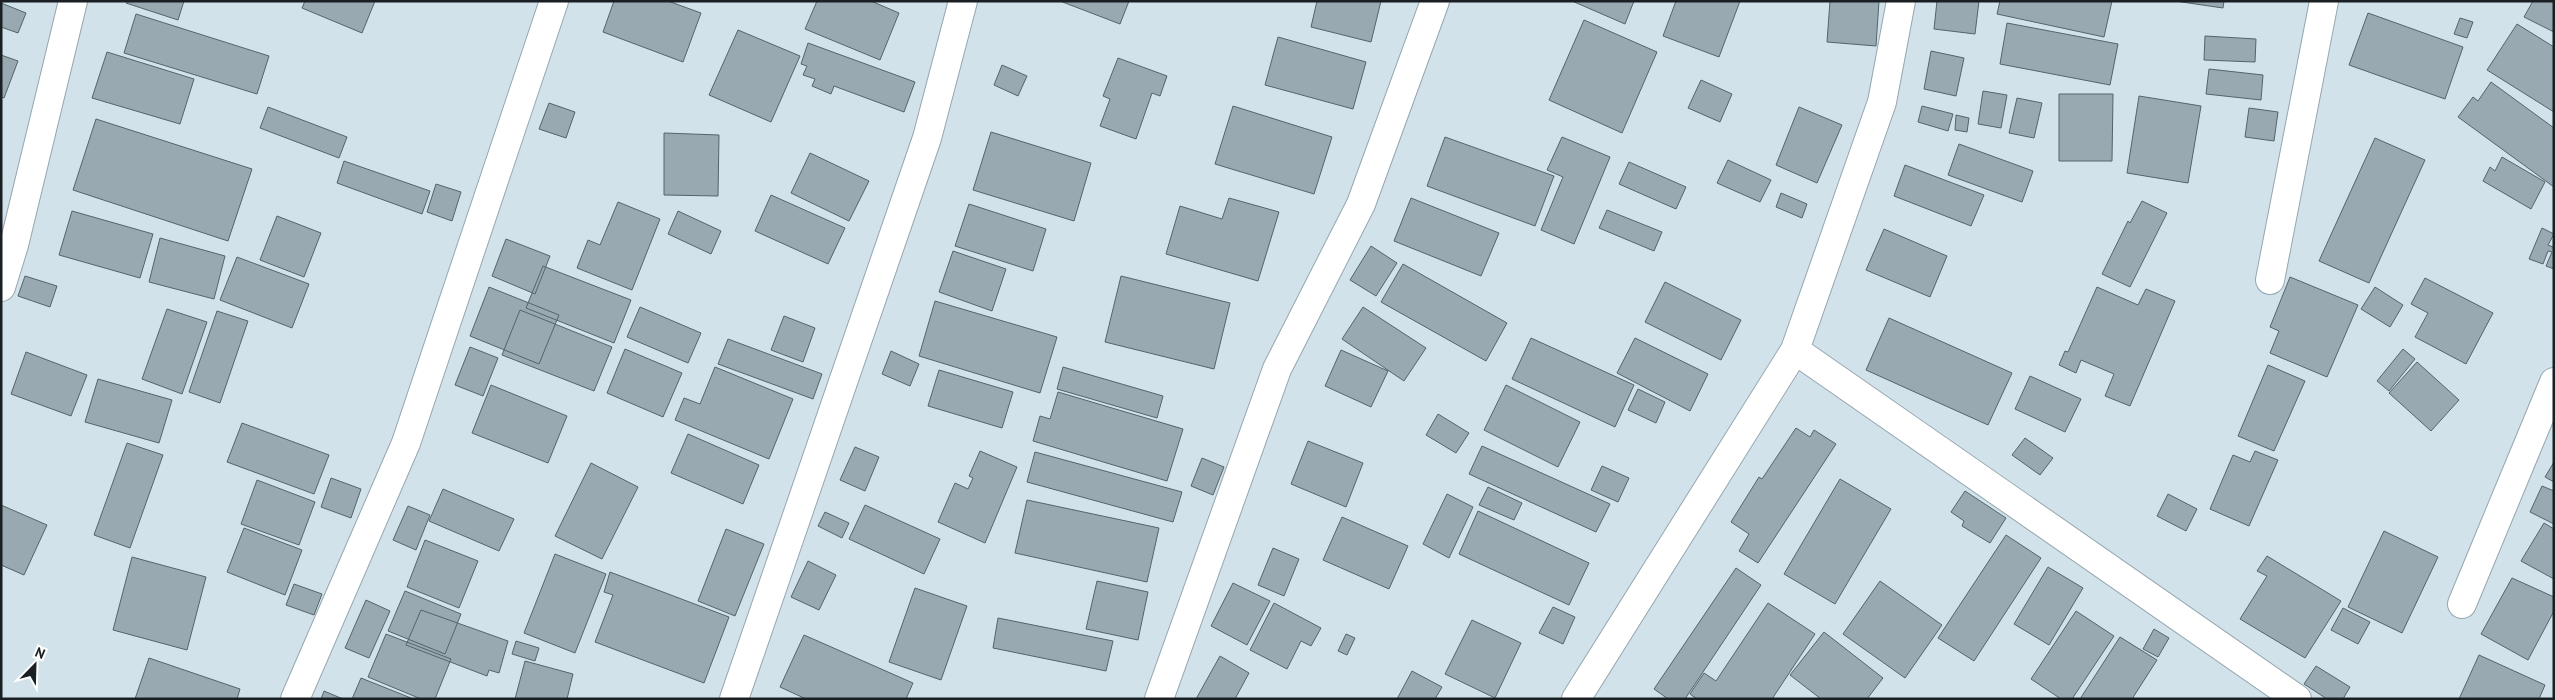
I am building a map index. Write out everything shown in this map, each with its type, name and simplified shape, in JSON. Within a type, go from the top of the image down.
[{"type":"street","points":[[1,287],[14,245],[73,1]]},
{"type":"street","points":[[295,699],[406,443],[554,1]]},
{"type":"street","points":[[734,699],[927,138],[963,1]]},
{"type":"street","points":[[1159,699],[1277,369],[1361,204],[1435,1]]},
{"type":"street","points":[[1579,698],[1795,350],[1882,102],[1901,1]]},
{"type":"street","points":[[2270,280],[2324,1]]},
{"type":"street","points":[[1795,350],[2297,699]]},
{"type":"street","points":[[2462,604],[2554,382]]},
{"type":"building","points":[[127,1],[184,1],[178,20],[126,3]]},
{"type":"building","points":[[305,1],[375,1],[362,33],[302,8]]},
{"type":"building","points":[[614,1],[668,1],[701,13],[683,62],[603,32]]},
{"type":"building","points":[[817,1],[871,1],[899,13],[880,60],[805,29]]},
{"type":"building","points":[[1060,1],[1129,1],[1120,24]]},
{"type":"building","points":[[1317,1],[1381,1],[1371,42],[1311,27]]},
{"type":"building","points":[[1572,1],[1634,1],[1625,24]]},
{"type":"building","points":[[1676,1],[1740,1],[1719,57],[1663,36]]},
{"type":"building","points":[[1830,1],[1879,1],[1876,46],[1827,42]]},
{"type":"building","points":[[1937,1],[1979,1],[1975,34],[1934,29]]},
{"type":"building","points":[[2000,1],[2112,1],[2104,37],[1997,14]]},
{"type":"building","points":[[2175,1],[2224,1],[2223,8]]},
{"type":"building","points":[[2533,1],[2554,1],[2554,32],[2524,17]]},
{"type":"building","points":[[1,3],[26,13],[18,33],[1,27]]},
{"type":"building","points":[[2368,13],[2463,47],[2445,99],[2349,65]]},
{"type":"building","points":[[136,14],[269,56],[257,94],[124,53]]},
{"type":"building","points":[[2460,18],[2473,22],[2467,38],[2454,34]]},
{"type":"building","points":[[1584,20],[1657,52],[1622,133],[1549,100]]},
{"type":"building","points":[[2007,23],[2118,44],[2110,85],[2000,64]]},
{"type":"building","points":[[2517,24],[2554,47],[2554,112],[2487,70]]},
{"type":"building","points":[[738,30],[800,56],[771,122],[709,95]]},
{"type":"building","points":[[2205,36],[2256,39],[2255,62],[2204,60]]},
{"type":"building","points":[[1278,37],[1366,62],[1353,109],[1265,85]]},
{"type":"building","points":[[808,43],[915,82],[904,112],[834,86],[831,94],[812,86],[815,79],[803,75],[807,66],[801,64]]},
{"type":"building","points":[[1931,51],[1964,58],[1956,96],[1924,89]]},
{"type":"building","points":[[107,52],[194,79],[180,124],[92,98]]},
{"type":"building","points":[[1,55],[18,61],[4,98],[1,97]]},
{"type":"building","points":[[1118,58],[1167,76],[1160,96],[1152,93],[1136,139],[1100,126],[1110,99],[1103,96]]},
{"type":"building","points":[[1002,65],[1027,76],[1018,96],[994,85]]},
{"type":"building","points":[[2209,69],[2263,75],[2261,100],[2206,94]]},
{"type":"building","points":[[1701,80],[1732,94],[1720,122],[1688,108]]},
{"type":"building","points":[[2491,82],[2554,128],[2554,187],[2458,117],[2473,97],[2478,101]]},
{"type":"building","points":[[1983,91],[2007,95],[2001,128],[1978,124]]},
{"type":"building","points":[[2059,94],[2113,94],[2112,161],[2059,161]]},
{"type":"building","points":[[2139,96],[2201,106],[2188,183],[2127,173]]},
{"type":"building","points":[[2017,98],[2042,103],[2034,138],[2009,133]]},
{"type":"building","points":[[549,103],[575,112],[566,138],[539,129]]},
{"type":"building","points":[[1233,106],[1332,137],[1314,194],[1215,164]]},
{"type":"building","points":[[1922,106],[1953,114],[1948,131],[1918,122]]},
{"type":"building","points":[[268,107],[347,137],[339,158],[260,128]]},
{"type":"building","points":[[1799,107],[1842,125],[1817,183],[1776,165]]},
{"type":"building","points":[[2249,108],[2278,112],[2274,141],[2245,137]]},
{"type":"building","points":[[1956,115],[1969,118],[1967,132],[1955,130]]},
{"type":"building","points":[[96,119],[252,169],[228,241],[73,190]]},
{"type":"building","points":[[991,132],[1091,163],[1074,221],[973,190]]},
{"type":"building","points":[[664,133],[719,135],[718,196],[664,195]]},
{"type":"building","points":[[1445,137],[1554,176],[1535,226],[1427,186]]},
{"type":"building","points":[[1562,137],[1610,157],[1574,244],[1541,230],[1563,177],[1547,170]]},
{"type":"building","points":[[2375,138],[2425,160],[2369,283],[2319,261]]},
{"type":"building","points":[[1959,144],[2033,171],[2022,202],[1948,175]]},
{"type":"building","points":[[810,153],[869,181],[849,221],[791,193]]},
{"type":"building","points":[[2502,157],[2545,182],[2531,209],[2483,181],[2490,167],[2495,171]]},
{"type":"building","points":[[1728,160],[1771,180],[1760,202],[1717,183]]},
{"type":"building","points":[[344,161],[430,191],[422,214],[337,183]]},
{"type":"building","points":[[1629,162],[1686,187],[1676,209],[1619,184]]},
{"type":"building","points":[[1905,165],[1984,195],[1971,226],[1894,196]]},
{"type":"building","points":[[436,184],[461,192],[452,221],[427,212]]},
{"type":"building","points":[[1781,193],[1807,204],[1802,218],[1776,207]]},
{"type":"building","points":[[771,195],[845,228],[828,264],[755,231]]},
{"type":"building","points":[[1229,198],[1279,212],[1258,281],[1166,254],[1180,206],[1222,219]]},
{"type":"building","points":[[1411,198],[1499,233],[1481,276],[1394,241]]},
{"type":"building","points":[[2142,201],[2167,213],[2130,287],[2102,274],[2128,221],[2130,223]]},
{"type":"building","points":[[618,202],[660,219],[632,290],[577,268],[588,240],[600,245]]},
{"type":"building","points":[[969,204],[1046,229],[1033,271],[955,246]]},
{"type":"building","points":[[1607,210],[1662,232],[1654,251],[1599,228]]},
{"type":"building","points":[[72,211],[153,234],[140,278],[59,255]]},
{"type":"building","points":[[678,211],[721,231],[711,254],[668,234]]},
{"type":"building","points":[[277,216],[321,233],[304,277],[260,260]]},
{"type":"building","points":[[2542,228],[2554,234],[2548,245],[2553,247],[2554,244],[2554,269],[2546,266],[2552,252],[2548,251],[2543,264],[2529,259]]},
{"type":"building","points":[[1884,229],[1947,256],[1930,297],[1866,270]]},
{"type":"building","points":[[160,238],[225,256],[214,299],[149,282]]},
{"type":"building","points":[[506,239],[550,256],[535,294],[492,276]]},
{"type":"building","points":[[1371,246],[1397,263],[1376,296],[1350,280]]},
{"type":"building","points":[[953,251],[1006,269],[992,311],[939,292]]},
{"type":"building","points":[[237,257],[309,284],[292,328],[220,300]]},
{"type":"building","points":[[1403,264],[1507,323],[1486,361],[1381,302]]},
{"type":"building","points":[[543,266],[631,300],[614,343],[526,308]]},
{"type":"building","points":[[25,276],[57,286],[50,307],[18,296]]},
{"type":"building","points":[[1121,276],[1230,303],[1214,369],[1105,342]]},
{"type":"building","points":[[2290,277],[2358,305],[2327,377],[2270,353],[2279,331],[2270,327]]},
{"type":"building","points":[[2425,278],[2493,313],[2466,364],[2415,337],[2428,313],[2411,304]]},
{"type":"building","points":[[1665,282],[1741,320],[1721,360],[1645,322]]},
{"type":"building","points":[[489,287],[559,315],[539,364],[470,336]]},
{"type":"building","points":[[2097,287],[2138,305],[2146,289],[2175,301],[2130,406],[2105,396],[2114,374],[2081,360],[2076,373],[2059,365],[2065,351],[2068,352]]},
{"type":"building","points":[[2375,287],[2403,305],[2390,327],[2361,309]]},
{"type":"building","points":[[935,301],[1057,337],[1040,393],[919,356]]},
{"type":"building","points":[[640,307],[701,333],[688,363],[627,337]]},
{"type":"building","points":[[1363,307],[1426,348],[1404,381],[1342,339]]},
{"type":"building","points":[[167,309],[207,322],[182,394],[142,379]]},
{"type":"building","points":[[520,310],[612,347],[594,391],[502,355]]},
{"type":"building","points":[[217,311],[248,321],[220,403],[189,392]]},
{"type":"building","points":[[784,316],[815,328],[803,362],[771,350]]},
{"type":"building","points":[[1889,318],[2012,373],[1988,425],[1866,370]]},
{"type":"building","points":[[1531,338],[1634,385],[1615,427],[1512,379]]},
{"type":"building","points":[[1635,338],[1708,374],[1690,411],[1617,373]]},
{"type":"building","points":[[728,339],[822,374],[813,399],[718,364]]},
{"type":"building","points":[[470,347],[498,358],[483,396],[455,385]]},
{"type":"building","points":[[625,349],[682,373],[663,417],[607,393]]},
{"type":"building","points":[[2403,349],[2415,359],[2389,391],[2377,381]]},
{"type":"building","points":[[1341,350],[1388,371],[1371,407],[1325,386]]},
{"type":"building","points":[[891,351],[919,364],[910,386],[882,374]]},
{"type":"building","points":[[26,352],[87,375],[71,416],[11,394]]},
{"type":"building","points":[[2417,362],[2459,400],[2431,431],[2389,393]]},
{"type":"building","points":[[2268,365],[2305,381],[2274,451],[2238,436]]},
{"type":"building","points":[[715,367],[793,399],[769,459],[675,420],[684,398],[700,404]]},
{"type":"building","points":[[1063,367],[1163,396],[1157,418],[1057,389]]},
{"type":"building","points":[[939,370],[1013,392],[1002,428],[928,406]]},
{"type":"building","points":[[2030,376],[2081,399],[2065,432],[2015,409]]},
{"type":"building","points":[[98,379],[172,400],[159,443],[85,422]]},
{"type":"building","points":[[491,385],[567,416],[548,463],[472,433]]},
{"type":"building","points":[[1506,385],[1580,422],[1558,467],[1484,430]]},
{"type":"building","points":[[1638,389],[1665,402],[1656,423],[1628,410]]},
{"type":"building","points":[[1058,392],[1183,429],[1167,481],[1033,441],[1040,416],[1050,419]]},
{"type":"building","points":[[1438,414],[1469,433],[1456,453],[1426,435]]},
{"type":"building","points":[[242,423],[329,455],[314,494],[227,462]]},
{"type":"building","points":[[1796,428],[1810,437],[1814,430],[1836,444],[1758,563],[1739,551],[1749,534],[1731,522],[1759,477],[1762,479]]},
{"type":"building","points":[[688,434],[759,465],[743,504],[671,473]]},
{"type":"building","points":[[2025,438],[2053,458],[2040,475],[2012,455]]},
{"type":"building","points":[[1308,441],[1363,463],[1346,507],[1291,484]]},
{"type":"building","points":[[127,443],[163,455],[130,548],[94,535]]},
{"type":"building","points":[[1482,446],[1610,504],[1596,532],[1469,474]]},
{"type":"building","points":[[855,447],[879,457],[865,491],[840,480]]},
{"type":"building","points":[[980,451],[1017,467],[985,543],[938,522],[955,483],[968,489],[973,478],[969,476]]},
{"type":"building","points":[[2255,451],[2278,460],[2249,526],[2210,509],[2233,455],[2250,462]]},
{"type":"building","points":[[1035,452],[1182,492],[1173,522],[1027,482]]},
{"type":"building","points":[[1202,458],[1224,467],[1213,495],[1191,486]]},
{"type":"building","points":[[2554,462],[2554,482],[2545,477]]},
{"type":"building","points":[[591,463],[638,487],[602,559],[555,536]]},
{"type":"building","points":[[1602,466],[1629,478],[1618,502],[1591,490]]},
{"type":"building","points":[[331,478],[361,489],[351,518],[321,507]]},
{"type":"building","points":[[1840,479],[1891,509],[1835,604],[1784,574]]},
{"type":"building","points":[[257,480],[315,502],[299,545],[241,524]]},
{"type":"building","points":[[2542,486],[2554,491],[2554,524],[2530,512]]},
{"type":"building","points":[[1488,487],[1522,503],[1514,520],[1479,505]]},
{"type":"building","points":[[443,489],[514,519],[499,551],[429,521]]},
{"type":"building","points":[[1965,491],[2006,518],[1990,543],[1962,526],[1964,521],[1951,512]]},
{"type":"building","points":[[1447,494],[1473,507],[1449,558],[1423,544]]},
{"type":"building","points":[[2168,494],[2197,509],[2186,531],[2157,516]]},
{"type":"building","points":[[1027,500],[1159,528],[1147,582],[1015,553]]},
{"type":"building","points":[[1,505],[47,525],[24,575],[1,565]]},
{"type":"building","points":[[865,505],[940,539],[924,574],[849,539]]},
{"type":"building","points":[[408,506],[430,515],[416,550],[393,540]]},
{"type":"building","points":[[1478,511],[1589,563],[1569,605],[1459,554]]},
{"type":"building","points":[[825,512],[849,523],[842,538],[818,526]]},
{"type":"building","points":[[1342,517],[1408,546],[1389,589],[1323,560]]},
{"type":"building","points":[[2544,523],[2554,529],[2554,579],[2521,561]]},
{"type":"building","points":[[244,528],[302,550],[285,595],[227,572]]},
{"type":"building","points":[[726,529],[764,544],[735,616],[698,601]]},
{"type":"building","points":[[2384,531],[2438,557],[2402,633],[2348,607]]},
{"type":"building","points":[[2006,535],[2041,558],[1974,661],[1938,638]]},
{"type":"building","points":[[425,540],[478,561],[459,608],[407,587]]},
{"type":"building","points":[[1273,548],[1299,559],[1284,596],[1258,585]]},
{"type":"building","points":[[555,554],[606,574],[575,653],[524,633]]},
{"type":"building","points":[[2267,556],[2341,601],[2305,658],[2240,619],[2267,576],[2257,571]]},
{"type":"building","points":[[132,557],[206,577],[187,650],[113,630]]},
{"type":"building","points":[[808,561],[836,575],[819,610],[791,597]]},
{"type":"building","points":[[2048,567],[2083,588],[2049,645],[2014,624]]},
{"type":"building","points":[[1736,568],[1761,585],[1685,699],[1668,699],[1654,689]]},
{"type":"building","points":[[610,572],[729,617],[704,683],[595,642],[613,595],[604,592]]},
{"type":"building","points":[[2512,578],[2554,597],[2554,611],[2528,660],[2481,634]]},
{"type":"building","points":[[1097,581],[1148,592],[1138,640],[1086,629]]},
{"type":"building","points":[[1880,581],[1942,625],[1905,678],[1843,634]]},
{"type":"building","points":[[1233,583],[1270,601],[1247,645],[1211,626]]},
{"type":"building","points":[[294,584],[322,594],[314,615],[286,605]]},
{"type":"building","points":[[915,588],[967,606],[941,680],[889,662]]},
{"type":"building","points":[[405,591],[461,614],[445,654],[388,631]]},
{"type":"building","points":[[366,600],[390,611],[369,658],[345,648]]},
{"type":"building","points":[[1274,603],[1321,628],[1311,646],[1301,641],[1287,669],[1250,650]]},
{"type":"building","points":[[1768,603],[1815,634],[1772,699],[1697,699],[1690,694],[1704,673],[1716,681]]},
{"type":"building","points":[[1553,607],[1575,617],[1563,644],[1539,633]]},
{"type":"building","points":[[2343,608],[2370,622],[2358,644],[2331,630]]},
{"type":"building","points":[[421,610],[508,641],[499,673],[489,670],[487,676],[406,645]]},
{"type":"building","points":[[2076,611],[2114,636],[2072,699],[2061,699],[2031,679]]},
{"type":"building","points":[[998,618],[1113,641],[1106,671],[993,648]]},
{"type":"building","points":[[1472,620],[1521,643],[1495,698],[1445,674]]},
{"type":"building","points":[[2154,629],[2169,638],[2158,657],[2143,649]]},
{"type":"building","points":[[1824,632],[1883,678],[1867,699],[1821,699],[1790,675]]},
{"type":"building","points":[[386,634],[451,659],[435,699],[421,699],[368,677]]},
{"type":"building","points":[[1346,634],[1355,638],[1347,655],[1338,651]]},
{"type":"building","points":[[804,635],[913,683],[906,699],[806,699],[780,687]]},
{"type":"building","points":[[2120,637],[2157,660],[2132,699],[2080,699]]},
{"type":"building","points":[[516,641],[539,648],[535,661],[512,654]]},
{"type":"building","points":[[2479,655],[2545,685],[2539,699],[2459,699]]},
{"type":"building","points":[[1220,656],[1249,673],[1235,699],[1196,699]]},
{"type":"building","points":[[149,658],[240,689],[237,699],[135,699]]},
{"type":"building","points":[[525,661],[573,674],[567,699],[515,699]]},
{"type":"building","points":[[2316,666],[2350,687],[2343,699],[2327,699],[2304,684]]},
{"type":"building","points":[[1412,671],[1442,687],[1435,699],[1397,699]]},
{"type":"building","points":[[361,678],[411,698],[411,699],[352,699]]},
{"type":"building","points":[[324,691],[343,699],[321,699]]}]
